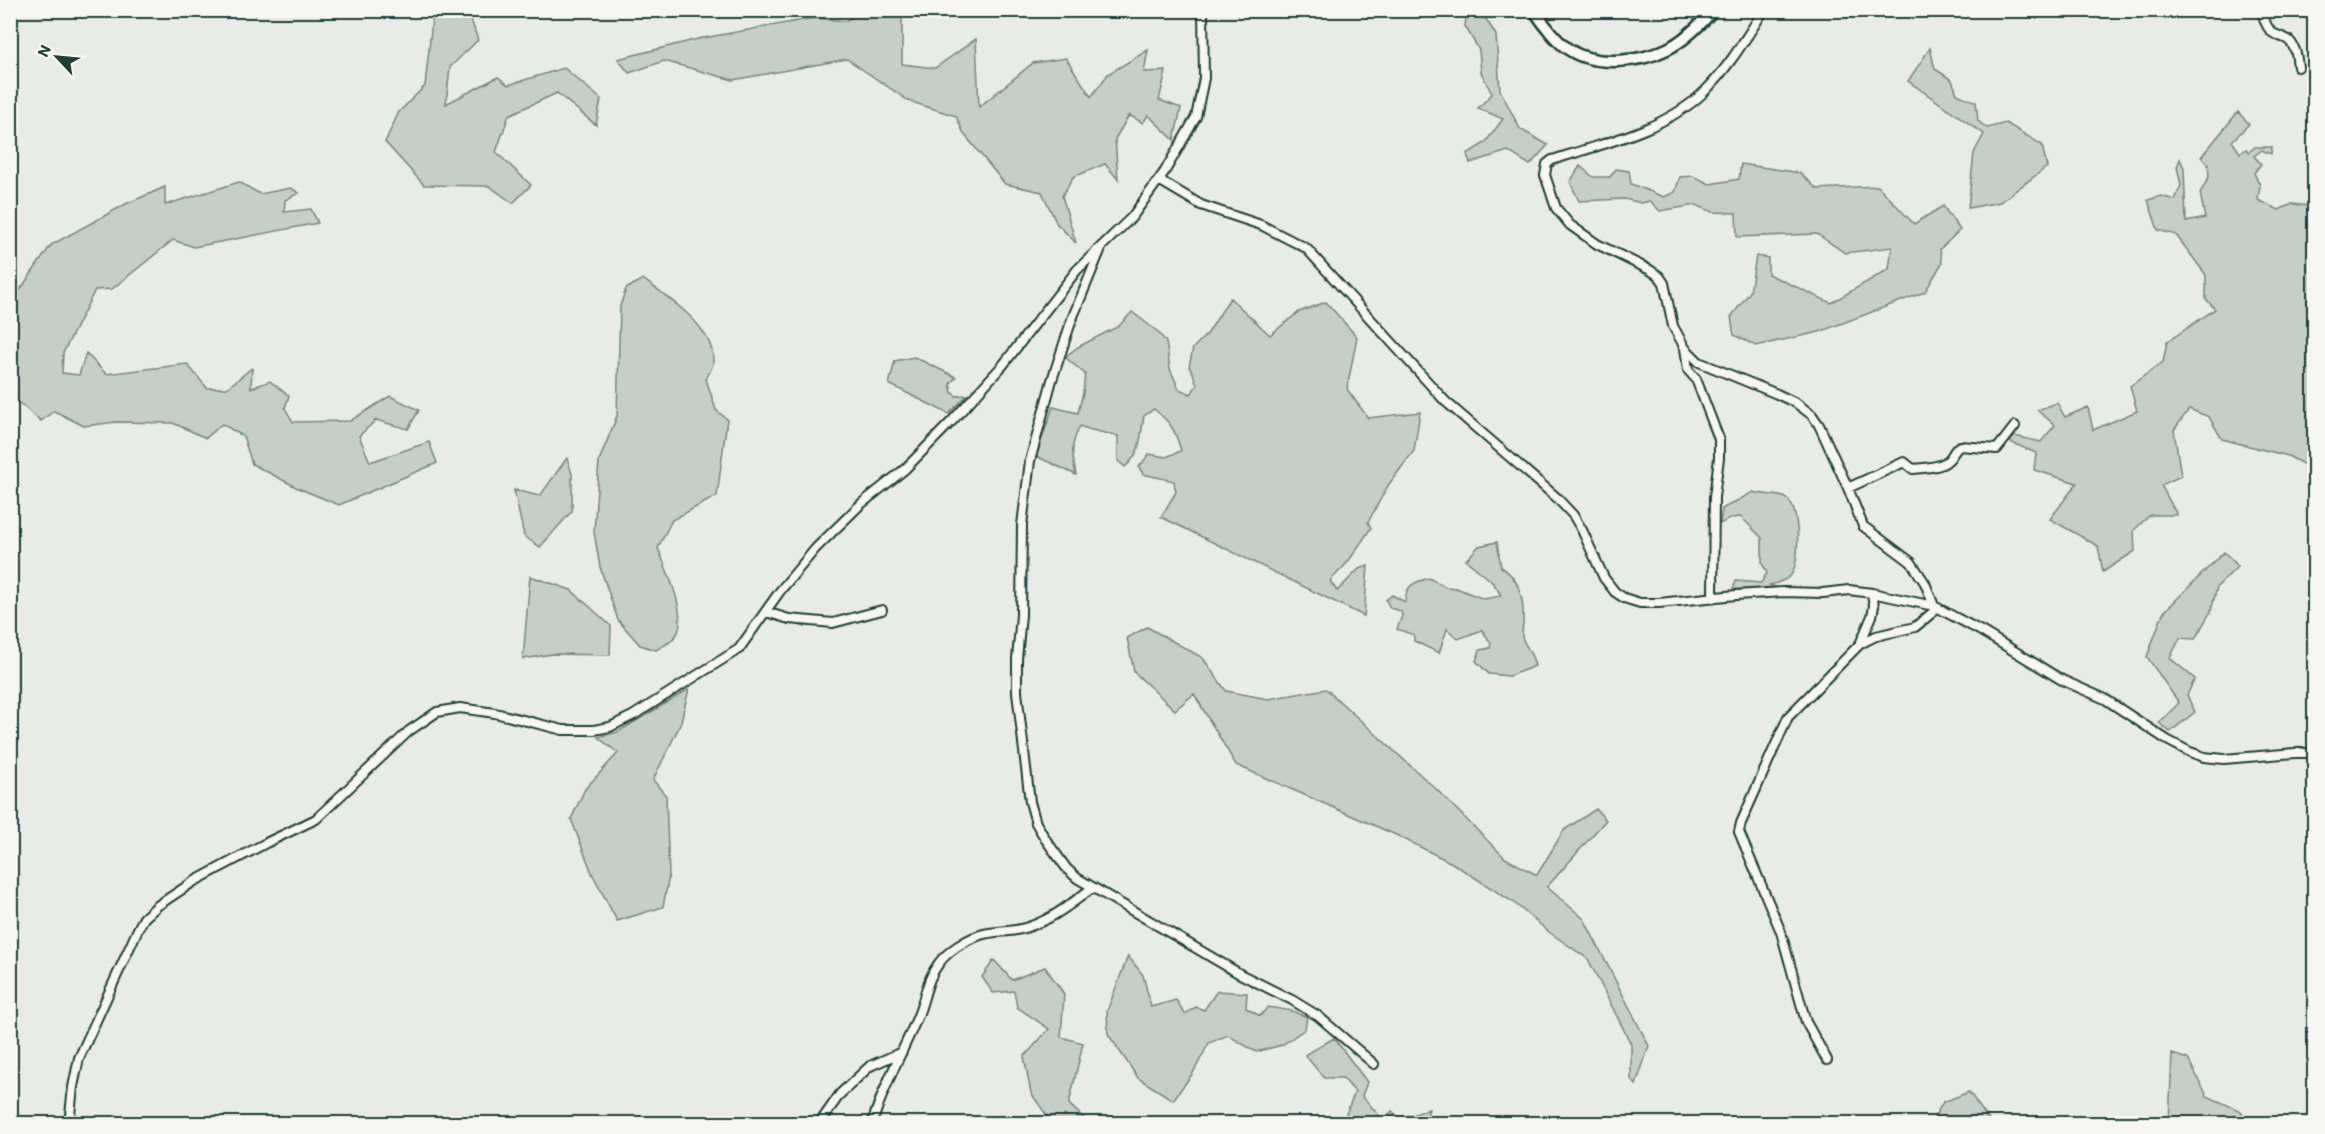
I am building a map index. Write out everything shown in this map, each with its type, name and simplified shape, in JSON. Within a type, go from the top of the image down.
[{"type":"street","points":[[69,1124],[79,1058],[139,927],[144,918],[157,906],[213,871],[316,819],[408,731],[426,717],[437,712],[460,708],[495,713],[563,730],[582,732],[610,727],[634,716],[739,649],[791,577],[816,548],[861,504],[905,469],[986,385],[1077,270],[1132,217],[1159,180],[1184,141],[1196,117],[1201,100],[1204,78],[1203,10]]},
{"type":"street","points":[[1534,10],[1548,29],[1569,50],[1592,60],[1614,61],[1646,56],[1667,49],[1686,36],[1713,10]]},
{"type":"street","points":[[1764,10],[1718,77],[1697,98],[1647,127],[1552,160],[1547,164],[1545,169],[1551,199],[1570,225],[1597,244],[1659,276],[1667,292],[1673,326],[1685,348],[1699,362],[1707,368],[1777,394],[1796,403],[1812,415],[1819,424],[1863,526],[1911,562],[1925,583],[1936,607]]},
{"type":"street","points":[[2262,10],[2264,25],[2268,32],[2290,41],[2294,47],[2298,67]]},
{"type":"street","points":[[1159,180],[1201,205],[1261,225],[1306,248],[1449,405],[1556,496],[1582,530],[1604,578],[1615,592],[1631,601],[1640,603],[1783,592],[1822,593],[1849,590],[1936,607],[2062,680],[2105,699],[2167,740],[2190,752],[2204,757],[2224,759],[2314,753]]},
{"type":"street","points":[[1103,245],[1061,352],[1030,462],[1022,525],[1021,615],[1017,659],[1019,715],[1033,812],[1046,840],[1057,855],[1068,869],[1092,888],[1318,1016],[1374,1064]]},
{"type":"street","points":[[1685,348],[1686,363],[1701,391],[1719,440],[1714,497],[1713,598]]},
{"type":"street","points":[[1848,488],[1904,462],[1913,469],[1947,462],[1953,451],[1960,446],[1997,449],[2015,426]]},
{"type":"street","points":[[1860,644],[1872,616],[1874,606],[1872,593]]},
{"type":"street","points":[[1827,1059],[1806,1022],[1781,932],[1739,832],[1741,823],[1788,717],[1860,644],[1883,633],[1908,630],[1922,622],[1936,607]]},
{"type":"street","points":[[766,612],[789,619],[833,623],[882,610]]},
{"type":"street","points":[[872,1124],[880,1095],[919,1014],[932,974],[949,953],[980,935],[1018,930],[1046,919],[1066,908],[1092,888]]},
{"type":"street","points":[[819,1124],[840,1094],[870,1066],[902,1052]]},
{"type":"shaded area","points":[[433,11],[468,11],[478,40],[450,67],[446,104],[498,77],[508,85],[564,68],[601,99],[596,125],[557,93],[509,115],[496,152],[531,185],[513,203],[489,186],[424,185],[385,142],[399,112],[425,86]]},
{"type":"shaded area","points":[[864,11],[894,11],[902,17],[902,64],[935,68],[976,39],[979,107],[1033,63],[1066,58],[1091,97],[1108,74],[1148,50],[1144,72],[1166,71],[1159,100],[1181,108],[1174,140],[1148,115],[1143,123],[1129,115],[1115,139],[1118,179],[1105,164],[1073,177],[1062,196],[1076,243],[1057,224],[1042,192],[1005,184],[964,134],[956,116],[909,101],[847,59],[733,80],[664,61],[629,73],[618,59],[698,39],[814,18],[845,21]]},
{"type":"shaded area","points":[[1467,11],[1481,11],[1496,35],[1500,90],[1520,129],[1548,145],[1530,165],[1508,151],[1470,163],[1467,154],[1485,143],[1503,119],[1478,108],[1492,94],[1481,72],[1479,50],[1465,26]]},
{"type":"shaded area","points":[[1930,48],[1935,69],[1952,80],[1957,94],[1976,102],[1978,121],[1987,128],[2006,123],[2042,145],[2047,167],[2000,202],[1968,208],[1974,153],[1984,134],[1908,81]]},
{"type":"shaded area","points":[[2238,112],[2249,124],[2232,141],[2240,153],[2246,149],[2249,152],[2255,147],[2272,147],[2271,154],[2262,150],[2254,156],[2261,164],[2254,173],[2260,185],[2258,200],[2279,210],[2292,204],[2309,206],[2314,212],[2314,470],[2288,456],[2222,439],[2209,417],[2189,409],[2174,430],[2181,476],[2161,485],[2177,515],[2150,515],[2134,530],[2135,551],[2103,572],[2098,546],[2050,519],[2077,483],[2034,470],[2036,453],[2010,442],[2015,436],[2041,442],[2055,425],[2037,410],[2057,403],[2065,417],[2088,407],[2093,430],[2137,411],[2130,386],[2163,362],[2167,342],[2215,309],[2206,299],[2206,275],[2176,235],[2158,230],[2148,200],[2161,196],[2175,200],[2181,185],[2177,167],[2180,159],[2184,168],[2186,222],[2205,218],[2200,193],[2209,177],[2208,163],[2201,157]]},
{"type":"shaded area","points":[[1741,164],[1800,173],[1817,189],[1878,186],[1914,224],[1943,206],[1960,230],[1940,249],[1942,263],[1925,292],[1819,332],[1756,346],[1734,335],[1731,317],[1750,292],[1756,256],[1768,258],[1768,274],[1831,303],[1889,269],[1892,247],[1845,253],[1817,234],[1737,237],[1736,213],[1713,212],[1696,205],[1660,211],[1650,201],[1641,203],[1625,199],[1579,201],[1570,182],[1580,166],[1593,177],[1610,177],[1616,169],[1629,171],[1631,184],[1664,197],[1675,192],[1680,177],[1693,176],[1710,184],[1739,179]]},
{"type":"shaded area","points":[[239,182],[260,194],[291,188],[299,193],[285,200],[284,212],[311,209],[318,223],[194,247],[173,240],[112,289],[95,290],[63,353],[62,373],[79,375],[86,353],[106,374],[187,364],[207,388],[227,388],[252,368],[251,388],[270,381],[289,396],[285,408],[293,422],[350,421],[390,396],[419,410],[408,429],[376,420],[359,436],[370,462],[429,442],[437,463],[339,505],[298,488],[252,464],[243,436],[222,424],[206,438],[173,423],[116,422],[84,426],[54,411],[41,421],[11,396],[11,303],[51,245],[126,204],[165,187],[165,205]]},
{"type":"shaded area","points":[[643,279],[688,314],[706,337],[712,349],[713,362],[706,379],[716,410],[727,419],[717,496],[672,520],[658,548],[677,599],[680,620],[675,636],[670,642],[656,650],[640,645],[618,620],[600,567],[594,532],[599,461],[617,416],[620,306],[626,289]]},
{"type":"shaded area","points":[[1230,298],[1270,335],[1299,312],[1326,302],[1357,337],[1347,389],[1368,418],[1420,412],[1414,451],[1389,484],[1368,522],[1371,528],[1348,562],[1330,581],[1337,591],[1359,569],[1368,566],[1364,616],[1161,517],[1176,492],[1174,481],[1143,474],[1139,467],[1149,454],[1166,457],[1181,451],[1172,427],[1154,409],[1144,416],[1135,456],[1125,467],[1118,461],[1118,436],[1080,426],[1073,450],[1076,475],[1036,456],[1053,407],[1078,413],[1085,374],[1065,357],[1078,347],[1119,326],[1132,312],[1158,332],[1166,342],[1170,369],[1179,389],[1191,394],[1197,385],[1189,367],[1193,348],[1208,333]]},
{"type":"shaded area","points":[[914,357],[956,377],[950,384],[952,392],[956,396],[967,395],[949,414],[889,384],[895,361]]},
{"type":"shaded area","points":[[567,458],[572,474],[572,511],[540,547],[524,536],[514,490],[540,496]]},
{"type":"shaded area","points":[[1753,492],[1786,498],[1791,503],[1796,522],[1798,547],[1794,568],[1787,579],[1770,585],[1778,588],[1770,590],[1733,589],[1736,581],[1761,583],[1767,573],[1762,563],[1762,538],[1741,517],[1731,518],[1720,524],[1722,509]]},
{"type":"shaded area","points":[[1497,542],[1501,567],[1517,583],[1523,613],[1522,636],[1535,666],[1509,676],[1489,674],[1476,661],[1480,650],[1490,648],[1491,643],[1482,630],[1458,639],[1447,629],[1439,653],[1414,641],[1414,635],[1397,629],[1402,616],[1401,611],[1390,608],[1386,600],[1392,595],[1405,602],[1407,592],[1412,585],[1429,578],[1446,587],[1456,588],[1484,599],[1501,596],[1491,581],[1466,560],[1479,546]]},
{"type":"shaded area","points":[[2224,552],[2238,566],[2217,587],[2211,611],[2195,639],[2180,638],[2170,658],[2195,679],[2187,695],[2195,712],[2170,732],[2159,723],[2179,703],[2147,657],[2163,613]]},
{"type":"shaded area","points":[[530,576],[571,590],[611,626],[610,655],[552,654],[523,659]]},
{"type":"shaded area","points":[[1147,627],[1203,658],[1226,691],[1268,699],[1326,689],[1436,789],[1505,858],[1537,875],[1564,830],[1596,809],[1606,820],[1547,887],[1584,919],[1649,1046],[1636,1085],[1631,1079],[1631,1044],[1588,959],[1549,932],[1513,902],[1452,863],[1396,835],[1236,765],[1194,694],[1175,710],[1134,672],[1127,638]]},
{"type":"shaded area","points":[[689,689],[680,725],[653,780],[666,796],[669,876],[663,907],[617,921],[592,873],[571,819],[585,789],[618,753],[598,737],[618,732]]},
{"type":"shaded area","points":[[1128,956],[1143,975],[1151,1007],[1176,1000],[1185,1014],[1196,1007],[1204,1010],[1217,991],[1247,993],[1246,1008],[1260,1016],[1268,1007],[1292,1011],[1307,1017],[1305,1029],[1282,1045],[1256,1052],[1228,1035],[1209,1043],[1193,1073],[1173,1100],[1138,1078],[1108,1034],[1107,1011]]},
{"type":"shaded area","points":[[994,960],[1012,980],[1045,967],[1064,994],[1061,1037],[1083,1043],[1069,1104],[1089,1123],[1052,1123],[1031,1093],[1024,1057],[1049,1029],[1017,1007],[1014,991],[993,993],[982,977]]},
{"type":"shaded area","points":[[1334,1038],[1367,1082],[1362,1096],[1383,1120],[1392,1111],[1401,1119],[1429,1109],[1425,1123],[1349,1123],[1350,1120],[1346,1114],[1355,1092],[1343,1078],[1324,1078],[1305,1055]]},
{"type":"shaded area","points":[[2172,1054],[2188,1059],[2207,1096],[2241,1111],[2248,1123],[2169,1123]]},
{"type":"shaded area","points":[[1969,1092],[1991,1123],[1931,1123],[1943,1102]]}]
